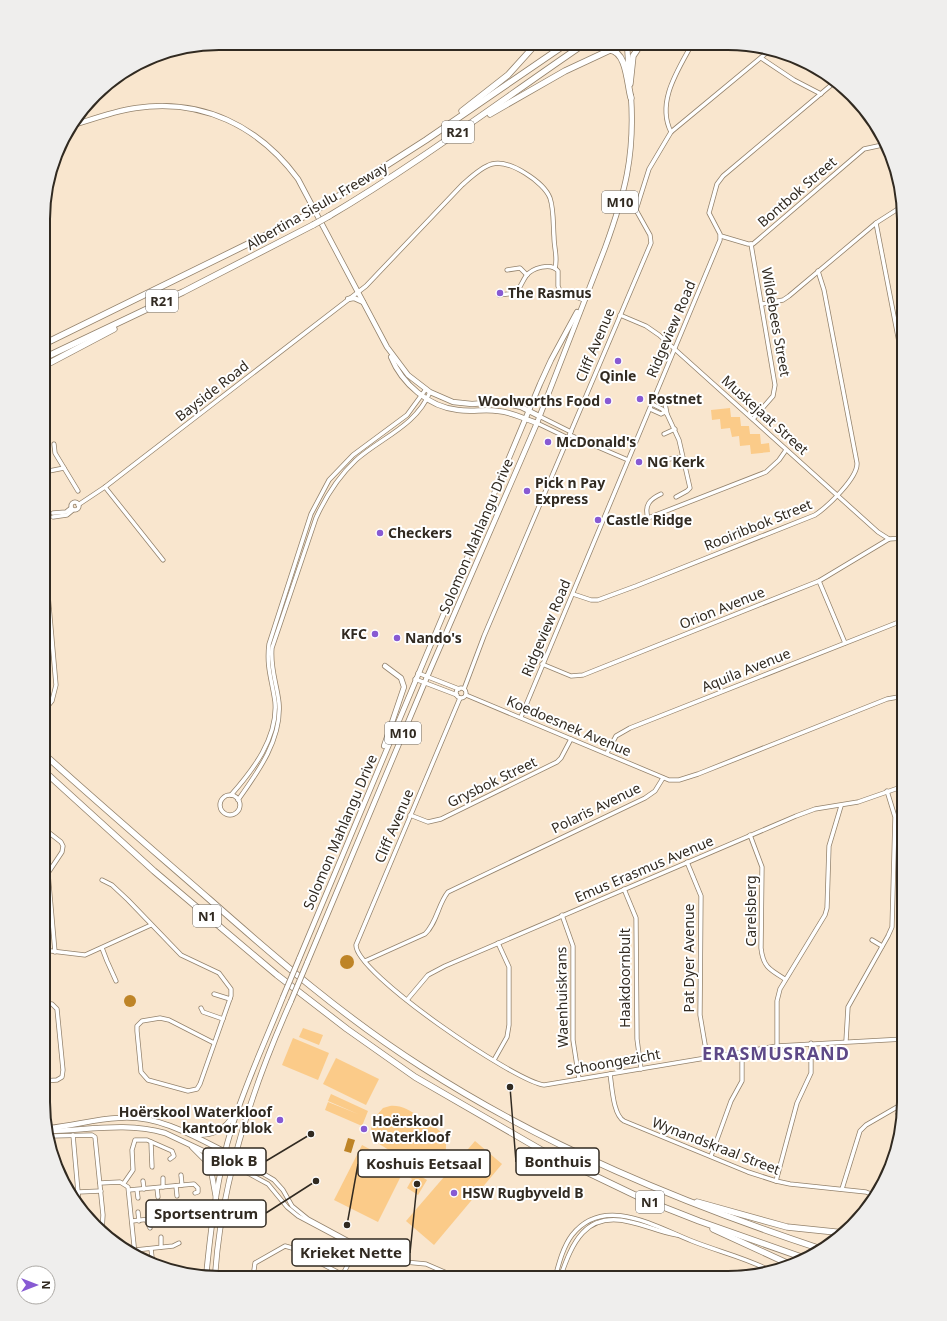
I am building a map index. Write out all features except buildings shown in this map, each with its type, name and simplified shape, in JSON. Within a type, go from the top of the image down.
[{"type":"highway","points":[[426,140],[508,75],[531,50]]},
{"type":"highway","name":"Albertina Sisulu Freeway","points":[[50,341],[179,279],[324,206],[426,140],[557,50]]},
{"type":"highway","name":"Albertina Sisulu Freeway","points":[[50,355],[183,292],[329,216],[432,151],[575,50]]},
{"type":"highway","points":[[536,77],[550,71],[580,50]]},
{"type":"highway","points":[[432,151],[518,97],[606,50],[616,51],[622,56],[631,98]]},
{"type":"highway","points":[[630,84],[633,56],[637,50]]},
{"type":"highway","points":[[50,337],[179,279]]},
{"type":"highway","points":[[50,363],[183,292]]},
{"type":"highway","points":[[50,756],[88,793]]},
{"type":"highway","name":"N1","points":[[50,759],[288,969],[353,1019],[421,1067],[506,1118],[595,1162],[744,1224],[814,1247]]},
{"type":"highway","name":"N1","points":[[50,776],[154,871],[277,975],[347,1029],[415,1077],[549,1154],[644,1199],[699,1221],[798,1256]]},
{"type":"highway","points":[[670,1194],[787,1227],[836,1232]]},
{"type":"highway","points":[[699,1221],[725,1236],[783,1261]]},
{"type":"main road","name":"Solomon Mahlangu Drive","points":[[216,1271],[221,1221],[233,1164],[254,1091],[427,677],[537,423],[584,300],[606,248],[628,177],[632,142],[627,50]]},
{"type":"main road","points":[[80,124],[136,108],[171,106],[194,109],[212,114],[249,130],[267,144],[288,165],[298,179],[388,347],[398,371],[410,386],[425,398],[452,409],[474,412],[498,410],[537,423]]},
{"type":"main road","points":[[348,299],[354,298],[363,302]]},
{"type":"main road","name":"Solomon Mahlangu Drive","points":[[207,1271],[223,1160],[247,1084],[415,679],[525,419],[551,360],[584,300]]},
{"type":"main road","points":[[388,347],[408,375],[428,391],[453,402],[472,404],[499,402],[529,411],[539,416]]},
{"type":"main road","points":[[369,790],[404,687],[401,678],[385,666]]},
{"type":"main road","points":[[52,1128],[119,1118],[132,1118],[144,1119],[185,1132],[204,1135],[213,1134],[222,1129],[232,1118],[247,1084]]},
{"type":"main road","points":[[52,1131],[138,1128],[165,1133],[233,1164]]},
{"type":"main road","points":[[185,1132],[235,1157]]},
{"type":"main road","points":[[191,1146],[206,1161],[211,1170],[216,1200]]},
{"type":"street","points":[[671,132],[668,125],[668,93],[689,50]]},
{"type":"street","name":"Cliff Avenue","points":[[464,689],[487,629],[651,241],[649,232],[636,213],[637,203],[649,169],[671,132],[765,54]]},
{"type":"street","points":[[761,58],[794,80],[820,94]]},
{"type":"street","points":[[721,236],[709,213],[712,199],[720,179],[831,85]]},
{"type":"street","name":"Bontbok Street","points":[[721,236],[751,244],[864,149],[881,145]]},
{"type":"street","name":"Bayside Road","points":[[78,505],[105,487],[357,291],[366,286],[462,185],[491,164],[496,164],[526,173],[536,181],[550,197],[556,258],[555,268]]},
{"type":"street","points":[[762,304],[783,300],[789,296],[876,223],[897,210]]},
{"type":"street","points":[[876,223],[897,332]]},
{"type":"street","name":"Ridgeview Road","points":[[521,717],[721,236]]},
{"type":"street","name":"Wildebees Street","points":[[751,244],[775,389],[773,396],[753,419]]},
{"type":"street","points":[[499,295],[516,293],[527,275],[542,267],[549,266],[555,268],[558,273],[558,286],[560,291],[584,300]]},
{"type":"street","points":[[507,270],[517,268],[524,271],[527,275]]},
{"type":"street","name":"Rooiribbok Street","points":[[573,594],[595,600],[636,586],[815,515],[825,508],[855,474],[857,463],[824,290],[818,271]]},
{"type":"street","name":"Muskejaat Street","points":[[620,315],[652,329],[878,532],[889,540]]},
{"type":"street","points":[[425,398],[408,415],[341,465],[329,480],[311,514],[269,644],[268,670],[275,702],[274,720],[271,732],[260,757],[231,795],[226,796],[221,800],[220,806],[223,812],[229,815],[236,813],[239,805],[238,800],[264,761],[275,733],[279,712],[272,668],[272,648],[316,518],[324,500],[330,489],[351,465],[410,420],[425,398],[428,391]]},
{"type":"street","points":[[664,398],[666,413]]},
{"type":"street","points":[[652,404],[662,409],[666,413],[675,429],[690,488],[688,491],[676,497]]},
{"type":"street","points":[[650,409],[660,414],[666,413]]},
{"type":"street","points":[[539,416],[570,435]]},
{"type":"street","points":[[537,423],[570,435],[628,460]]},
{"type":"street","points":[[664,434],[675,429]]},
{"type":"street","points":[[54,444],[54,450],[78,491]]},
{"type":"street","points":[[605,516],[623,524],[648,518],[766,472],[779,460],[786,450]]},
{"type":"street","points":[[663,460],[682,457]]},
{"type":"street","points":[[50,471],[64,468]]},
{"type":"street","points":[[105,487],[163,560]]},
{"type":"street","points":[[647,497],[651,498],[662,494]]},
{"type":"street","points":[[648,518],[646,511],[651,498]]},
{"type":"street","points":[[50,515],[67,515],[72,509],[73,503],[78,505],[77,509],[72,509]]},
{"type":"street","name":"Orion Avenue","points":[[542,664],[571,676],[583,675],[819,581],[889,540],[897,539]]},
{"type":"street","points":[[819,581],[845,643]]},
{"type":"street","points":[[50,617],[56,685],[50,704]]},
{"type":"street","name":"Aquila Avenue","points":[[607,753],[616,736],[630,728],[897,623]]},
{"type":"street","points":[[415,679],[464,698],[466,695],[464,689],[459,689],[418,673]]},
{"type":"street","name":"Cliff Avenue","points":[[365,961],[356,948],[357,940],[410,815],[458,696],[459,689]]},
{"type":"street","name":"Koedoesnek Avenue","points":[[466,695],[607,753],[663,778]]},
{"type":"street","points":[[663,778],[674,780],[686,778],[887,699],[897,697]]},
{"type":"street","name":"Grysbok Street","points":[[410,815],[428,822],[441,819],[557,762],[561,758],[571,739]]},
{"type":"street","name":"Polaris Avenue","points":[[365,961],[425,934],[432,926],[442,901],[448,892],[645,798],[654,791],[663,778]]},
{"type":"street","name":"Emus Erasmus Avenue","points":[[408,1000],[431,972],[562,915],[815,809],[841,806],[897,788]]},
{"type":"street","points":[[846,1041],[848,1007],[891,930],[895,814],[887,791]]},
{"type":"street","points":[[231,795],[238,800]]},
{"type":"street","points":[[777,1046],[776,1001],[785,979],[825,915],[827,908],[829,846],[841,806]]},
{"type":"street","points":[[50,833],[62,844],[62,852],[50,870]]},
{"type":"street","name":"Carelsberg","points":[[750,835],[762,866],[761,948],[763,960],[767,968],[785,979]]},
{"type":"street","name":"Pat Dyer Avenue","points":[[687,862],[701,896],[700,1015],[707,1056]]},
{"type":"street","points":[[102,880],[112,885],[128,900],[181,955],[219,973],[231,989],[230,999],[200,1084],[195,1090],[188,1091],[144,1078],[141,1072],[137,1026],[145,1020],[165,1019],[214,1043]]},
{"type":"street","name":"Haakdoornbult","points":[[624,889],[636,918],[637,1039],[641,1068]]},
{"type":"street","points":[[50,904],[55,952]]},
{"type":"street","name":"Waenhuiskrans","points":[[562,915],[573,946],[573,1040],[579,1079]]},
{"type":"street","points":[[50,951],[81,956],[151,925]]},
{"type":"street","points":[[872,940],[882,946]]},
{"type":"street","points":[[494,1060],[507,1037],[509,1025],[509,967],[498,943]]},
{"type":"street","points":[[102,948],[106,961],[116,981]]},
{"type":"street","name":"Schoongezicht","points":[[365,961],[379,977],[438,1025],[494,1060],[539,1084],[548,1085],[707,1056],[777,1046],[897,1039]]},
{"type":"street","points":[[214,994],[230,999]]},
{"type":"street","points":[[50,1004],[57,1009],[63,1074],[61,1079],[50,1080]]},
{"type":"street","points":[[201,1008],[203,1012],[222,1019]]},
{"type":"street","points":[[776,1180],[796,1103],[811,1073],[811,1043]]},
{"type":"street","points":[[712,1156],[731,1101],[742,1081],[742,1052]]},
{"type":"street","name":"Wynandskraal Street","points":[[610,1074],[620,1119],[661,1138],[712,1156],[748,1172],[790,1184],[870,1193]]},
{"type":"street","points":[[842,1189],[860,1131],[866,1125],[897,1106]]},
{"type":"street","points":[[73,1135],[78,1193],[101,1190]]},
{"type":"street","points":[[53,1136],[92,1135],[96,1140],[103,1224]]},
{"type":"street","points":[[124,1183],[133,1170],[132,1150],[134,1141],[151,1142],[173,1152],[174,1156],[170,1159]]},
{"type":"street","points":[[151,1142],[152,1167]]},
{"type":"street","points":[[235,1157],[274,1180],[283,1190],[292,1206],[302,1215],[358,1246]]},
{"type":"street","points":[[233,1164],[268,1184],[298,1216],[388,1261],[426,1264],[441,1271]]},
{"type":"street","points":[[181,1175],[182,1185]]},
{"type":"street","points":[[163,1178],[163,1188]]},
{"type":"street","points":[[143,1181],[144,1189]]},
{"type":"street","points":[[100,1183],[124,1183]]},
{"type":"street","points":[[124,1183],[129,1190],[135,1248]]},
{"type":"street","points":[[129,1190],[195,1185],[198,1191],[195,1194]]},
{"type":"street","points":[[176,1186],[177,1196]]},
{"type":"street","points":[[157,1188],[158,1197]]},
{"type":"street","points":[[137,1190],[138,1198]]},
{"type":"street","points":[[132,1221],[197,1213],[197,1209],[193,1207]]},
{"type":"street","points":[[158,1209],[158,1218]]},
{"type":"street","points":[[138,1212],[139,1221]]},
{"type":"street","points":[[189,1215],[189,1222]]},
{"type":"street","points":[[556,1271],[565,1247],[572,1235],[586,1223],[606,1215],[619,1215],[640,1219],[672,1231],[680,1236]]},
{"type":"street","points":[[562,1271],[570,1249],[576,1238],[594,1225],[607,1220],[619,1219],[680,1236],[750,1260],[764,1267]]},
{"type":"street","points":[[146,1220],[150,1228]]},
{"type":"street","points":[[161,1237],[162,1247]]},
{"type":"street","points":[[140,1252],[173,1246],[179,1242]]},
{"type":"street","points":[[254,1271],[255,1263],[285,1246],[292,1248],[333,1271]]},
{"type":"street","points":[[345,1271],[358,1246]]},
{"type":"street","points":[[150,1249],[152,1257]]},
{"type":"shaded area","points":[[730,408],[731,417],[740,417],[741,426],[749,426],[750,434],[760,434],[761,444],[769,443],[770,452],[751,454],[750,445],[740,446],[739,436],[732,437],[730,428],[721,429],[720,419],[712,420],[711,410]]},
{"type":"shaded area","points":[[344,955],[350,955],[354,959],[354,965],[350,969],[344,969],[340,965],[340,959]]},
{"type":"shaded area","points":[[128,995],[132,995],[136,1001],[132,1007],[128,1007],[124,1003],[124,999]]},
{"type":"shaded area","points":[[303,1028],[323,1035],[319,1045],[299,1037]]},
{"type":"shaded area","points":[[293,1038],[329,1053],[318,1080],[282,1065]]},
{"type":"shaded area","points":[[336,1058],[379,1079],[366,1105],[323,1084]]},
{"type":"shaded area","points":[[331,1094],[368,1111],[362,1126],[325,1110],[328,1102],[358,1114],[328,1101]]},
{"type":"shaded area","points":[[398,1106],[408,1110],[438,1129],[445,1139],[446,1145],[442,1161],[424,1168],[413,1165],[376,1142],[371,1129],[372,1121],[383,1108]]},
{"type":"shaded area","points":[[348,1138],[355,1140],[351,1153],[344,1151]]},
{"type":"shaded area","name":"HSW Rugbyveld B","points":[[475,1141],[502,1164],[434,1245],[406,1221]]},
{"type":"shaded area","points":[[362,1145],[405,1168],[378,1222],[334,1200]]},
{"type":"shaded area","points":[[412,1171],[427,1180],[418,1195],[407,1188],[412,1179],[409,1177]]},
{"type":"place","name":"The Rasmus","points":[[500,293]]},
{"type":"place","name":"Qinle","points":[[618,361]]},
{"type":"place","name":"Postnet","points":[[640,399]]},
{"type":"place","name":"Woolworths Food","points":[[608,401]]},
{"type":"place","name":"McDonald's","points":[[548,442]]},
{"type":"place","name":"NG Kerk","points":[[639,462]]},
{"type":"place","name":"Pick n Pay Express","points":[[527,491]]},
{"type":"place","name":"Castle Ridge","points":[[598,520]]},
{"type":"place","name":"Checkers","points":[[380,533]]},
{"type":"place","name":"KFC","points":[[375,634]]},
{"type":"place","name":"Nando's","points":[[397,638]]},
{"type":"place","name":"Bonthuis","points":[[510,1087]]},
{"type":"place","name":"Hoërskool Waterkloof kantoor blok","points":[[280,1120]]},
{"type":"place","name":"Hoërskool Waterkloof","points":[[364,1129]]},
{"type":"place","name":"Blok B","points":[[311,1134]]},
{"type":"place","name":"Sportsentrum","points":[[316,1181]]},
{"type":"place","name":"Krieket Nette","points":[[417,1184]]},
{"type":"place","name":"HSW Rugbyveld B","points":[[454,1193]]},
{"type":"place","name":"Koshuis Eetsaal","points":[[347,1225]]},
{"type":"district","name":"ERASMUSRAND","points":[[776,1054]]}]
